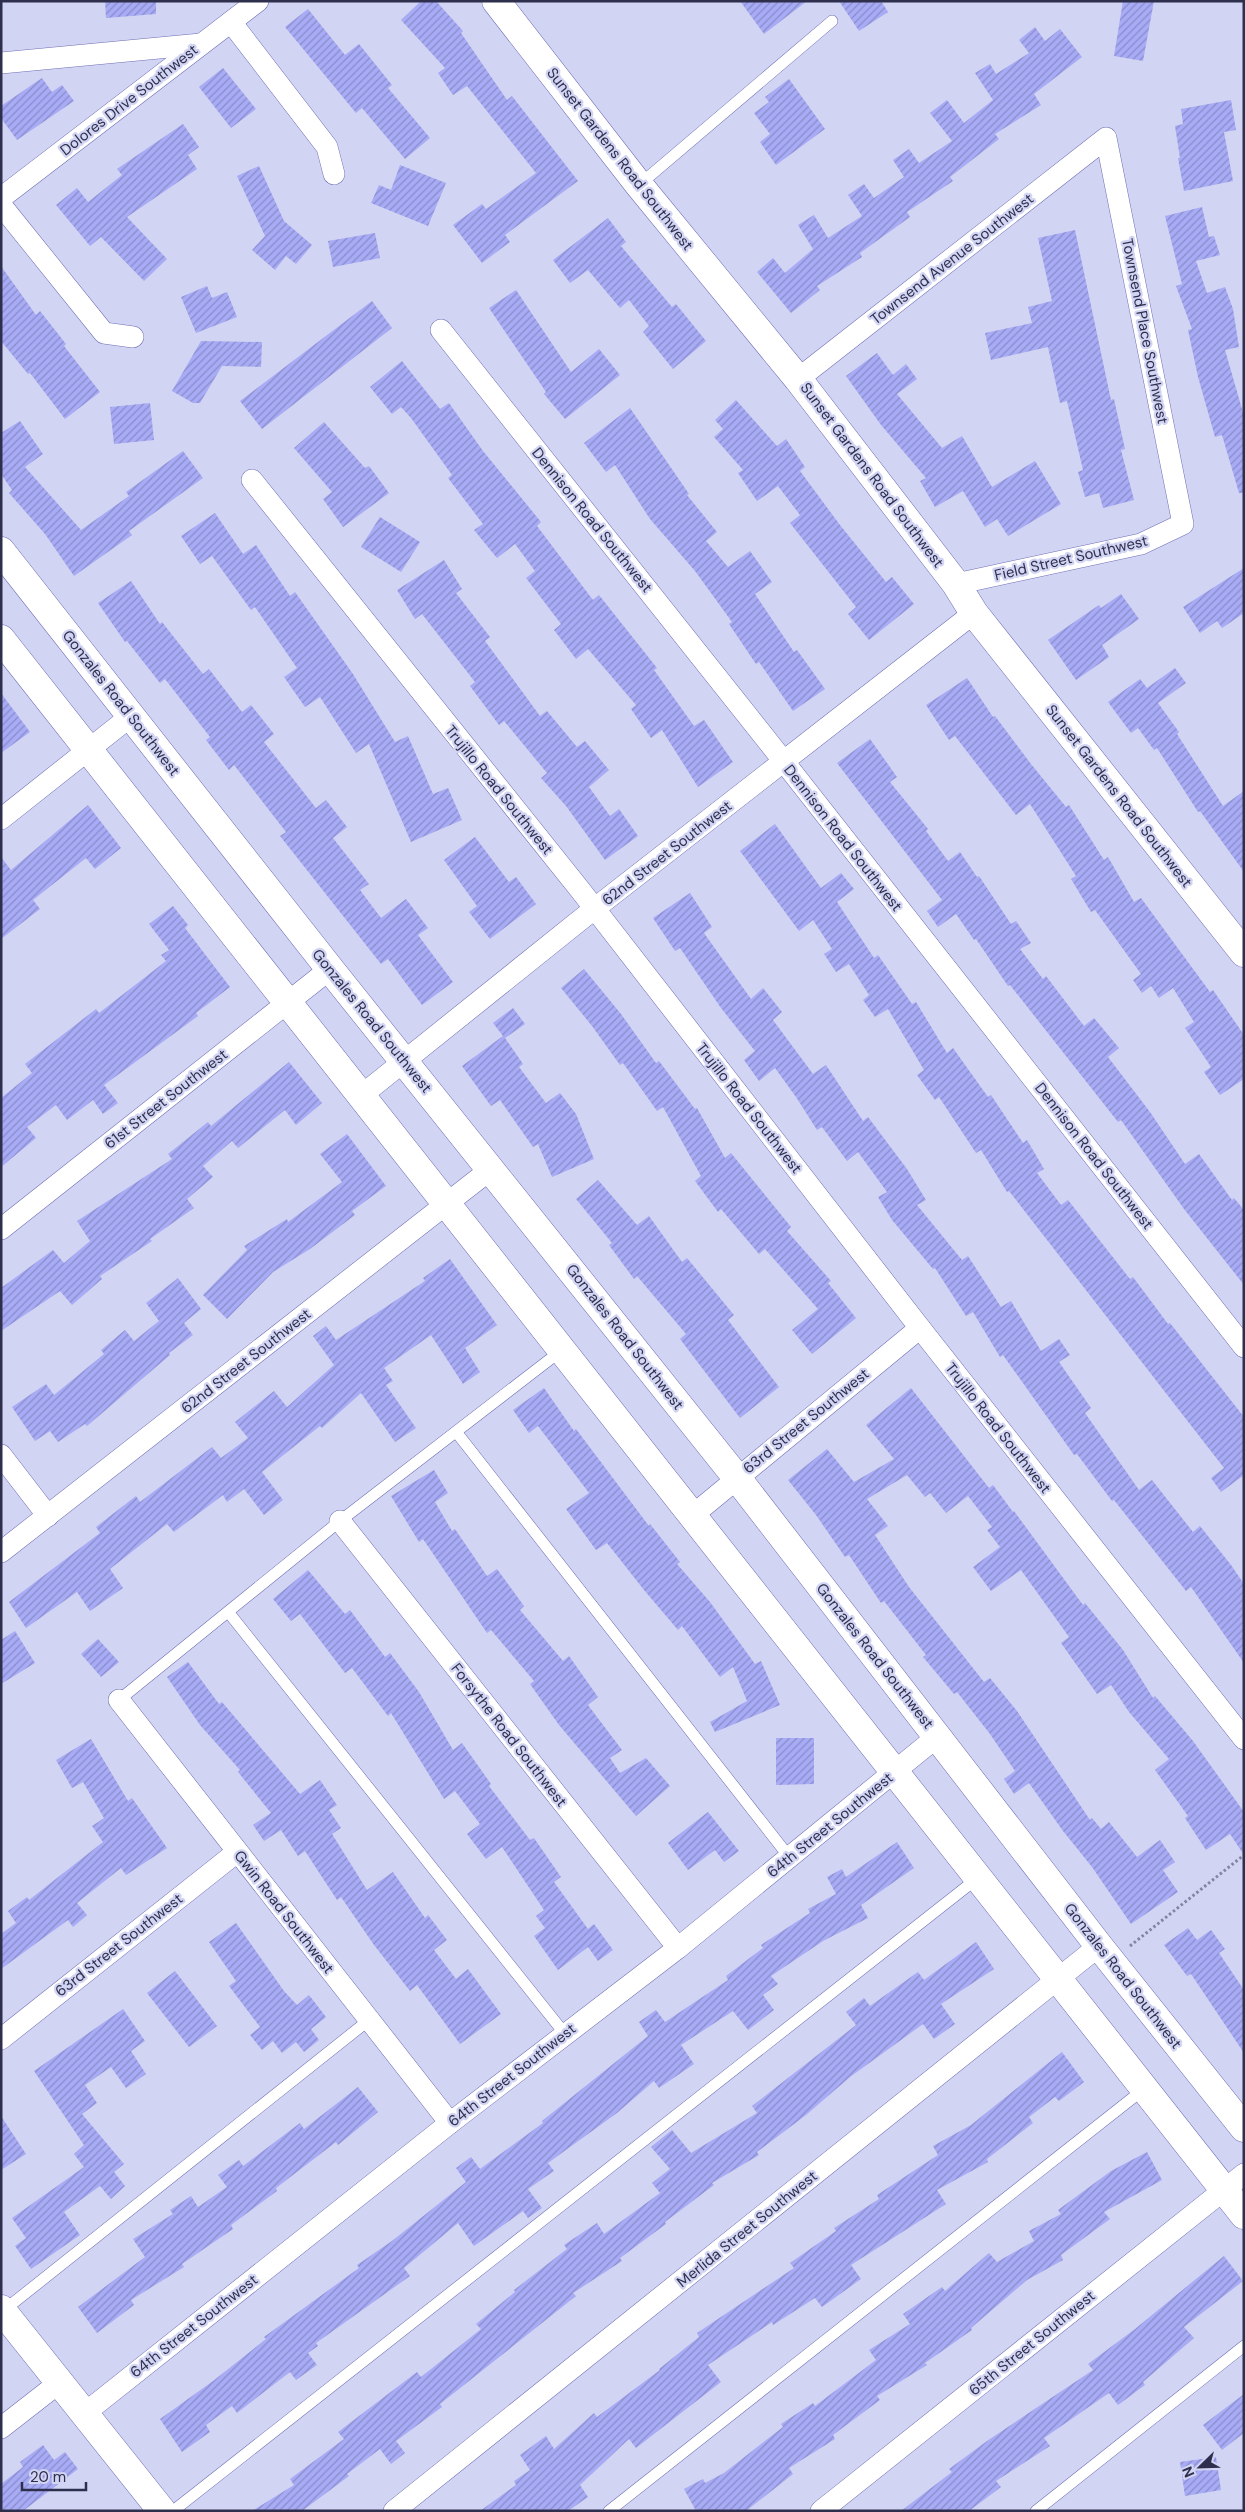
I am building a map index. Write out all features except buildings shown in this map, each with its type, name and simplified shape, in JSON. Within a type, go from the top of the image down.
[{"type":"street","name":"Dolores Drive Southwest","points":[[1,198],[258,1]]},
{"type":"street","name":"Sunset Gardens Road Southwest","points":[[496,1],[639,185],[798,379],[956,584],[974,613],[1244,953]]},
{"type":"street","points":[[231,22],[327,146],[334,174]]},
{"type":"street","points":[[1,63],[201,44]]},
{"type":"street","name":"Townsend Avenue Southwest","points":[[798,379],[1106,138]]},
{"type":"street","name":"Townsend Place Southwest","points":[[1106,138],[1184,524]]},
{"type":"street","points":[[1,205],[104,333],[133,337]]},
{"type":"street","name":"Dennison Road Southwest","points":[[441,330],[1244,1347]]},
{"type":"street","name":"Trujillo Road Southwest","points":[[252,480],[594,909],[920,1328],[1244,1739]]},
{"type":"street","name":"Field Street Southwest","points":[[956,584],[1141,544],[1184,524]]},
{"type":"street","name":"Gonzales Road Southwest","points":[[1,551],[330,969],[736,1478],[1099,1946],[1244,2128]]},
{"type":"street","name":"62nd Street Southwest","points":[[362,1095],[594,909],[974,613]]},
{"type":"street","points":[[1,639],[362,1095],[446,1205],[979,1876],[1144,2089],[1234,2182],[1244,2215]]},
{"type":"street","points":[[1,819],[131,716]]},
{"type":"street","name":"61st Street Southwest","points":[[1,1229],[330,969]]},
{"type":"street","name":"62nd Street Southwest","points":[[1,1552],[491,1169]]},
{"type":"street","name":"63rd Street Southwest","points":[[693,1515],[920,1328]]},
{"type":"street","points":[[1,1455],[48,1516]]},
{"type":"street","name":"Forsythe Road Southwest","points":[[340,1522],[678,1948]]},
{"type":"street","name":"Gwin Road Southwest","points":[[119,1700],[450,2123]]},
{"type":"street","name":"64th Street Southwest","points":[[85,2413],[450,2123],[678,1948],[938,1736]]},
{"type":"street","name":"63rd Street Southwest","points":[[1,2039],[237,1852]]},
{"type":"street","name":"Merlida Street Southwest","points":[[394,2511],[1099,1946]]},
{"type":"street","name":"65th Street Southwest","points":[[821,2511],[1234,2182]]},
{"type":"street","points":[[2,2310],[162,2511]]},
{"type":"street","points":[[1,2428],[60,2382]]},
{"type":"lane","points":[[639,185],[832,21]]},
{"type":"lane","points":[[119,1700],[340,1522],[562,1350]]},
{"type":"lane","points":[[457,1433],[790,1858]]},
{"type":"lane","points":[[228,1614],[565,2034]]},
{"type":"lane","points":[[173,2511],[979,1876]]},
{"type":"lane","points":[[2,2310],[369,2020]]},
{"type":"lane","points":[[609,2511],[1144,2089]]},
{"type":"lane","points":[[1036,2511],[1244,2346]]},
{"type":"path","points":[[1127,1948],[1244,1855]]}]
